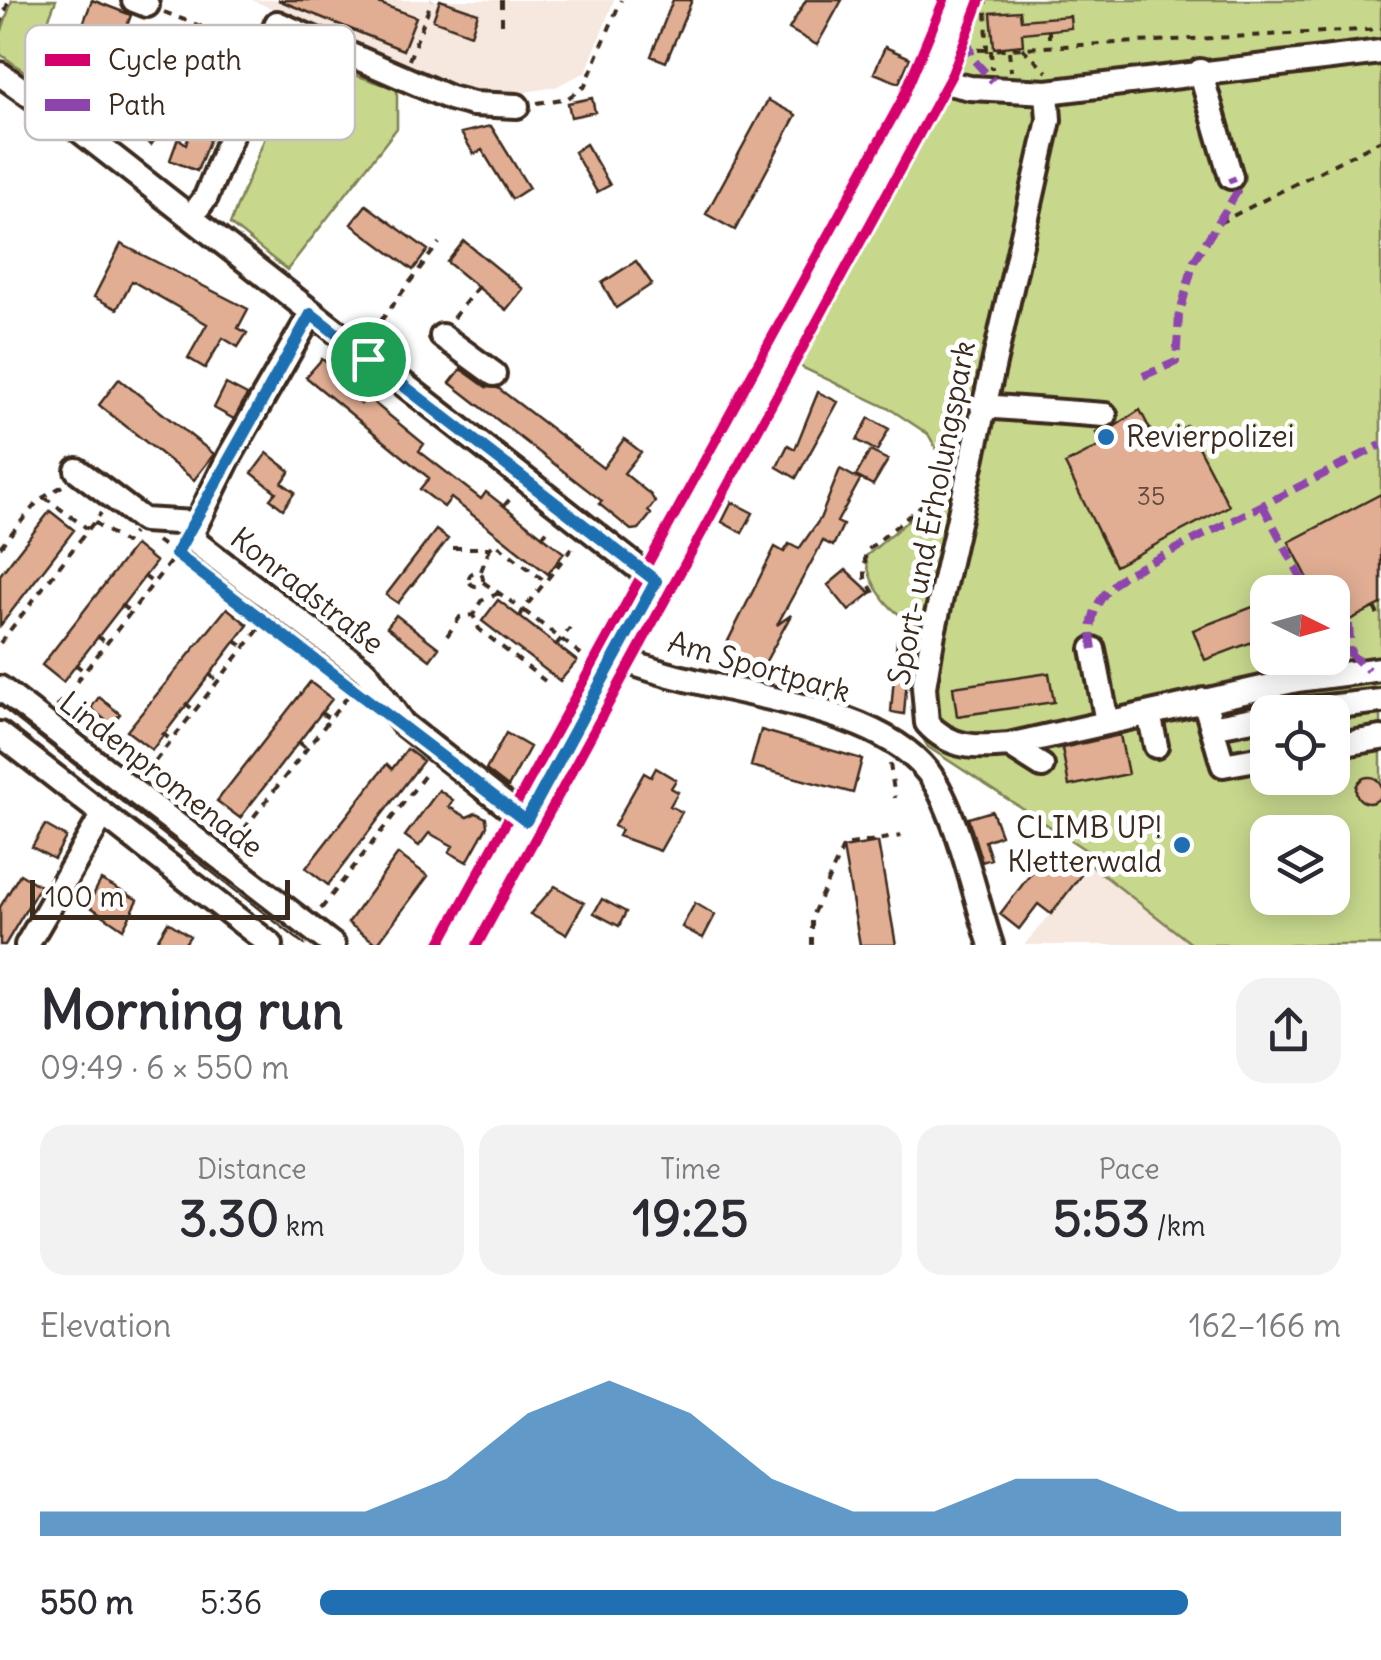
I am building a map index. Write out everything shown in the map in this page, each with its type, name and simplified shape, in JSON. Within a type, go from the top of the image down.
[{"type":"street","points":[[459,945],[526,821],[605,659],[656,581],[931,78],[962,0]]},
{"type":"street","points":[[931,78],[970,88],[1047,92],[1381,52]]},
{"type":"street","points":[[355,57],[450,98],[473,104],[517,106]]},
{"type":"street","points":[[1200,71],[1232,177]]},
{"type":"street","points":[[0,74],[25,93]]},
{"type":"street","name":"Sport- und Erholungspark","points":[[1047,92],[1049,120],[934,633],[924,708],[927,723],[956,743],[977,748],[1009,745],[1297,680],[1381,670]]},
{"type":"street","points":[[88,140],[656,581]]},
{"type":"street","points":[[191,217],[206,197],[228,140]]},
{"type":"street","name":"Konradstraße","points":[[311,314],[193,528],[198,544],[271,613],[526,821]]},
{"type":"street","points":[[442,334],[494,374]]},
{"type":"street","points":[[982,406],[1106,414]]},
{"type":"street","points":[[77,470],[143,520],[193,528]]},
{"type":"street","points":[[1094,649],[1107,722]]},
{"type":"street","name":"Am Sportpark","points":[[605,659],[828,716],[892,739],[928,772],[943,799],[991,945]]},
{"type":"street","name":"Lindenpromenade","points":[[0,688],[333,945]]},
{"type":"street","points":[[1204,700],[1224,765],[1250,760]]},
{"type":"street","points":[[1350,704],[1381,701]]},
{"type":"street","points":[[1149,714],[1156,746]]},
{"type":"street","points":[[1212,727],[1250,720]]},
{"type":"street","points":[[0,734],[271,945]]},
{"type":"street","points":[[1350,743],[1381,738]]},
{"type":"street","points":[[1009,745],[1042,766]]},
{"type":"street","points":[[27,945],[102,816]]},
{"type":"path","points":[[0,26],[9,0]]},
{"type":"path","points":[[393,58],[408,64],[432,0]]},
{"type":"path","points":[[502,0],[502,26]]},
{"type":"path","points":[[517,106],[568,98],[586,86],[621,0]]},
{"type":"path","points":[[980,0],[986,2],[987,50]]},
{"type":"path","points":[[140,2],[197,25]]},
{"type":"path","points":[[961,49],[1381,29]]},
{"type":"path","points":[[1049,30],[1049,45]]},
{"type":"path","points":[[1022,48],[1036,62]]},
{"type":"path","points":[[1219,223],[1381,140]]},
{"type":"path","points":[[368,338],[439,244]]},
{"type":"path","points":[[442,334],[478,287]]},
{"type":"path","points":[[0,547],[44,498],[62,488],[77,470]]},
{"type":"path","points":[[874,593],[865,578],[865,552],[963,471],[970,472]]},
{"type":"path","points":[[0,642],[113,497]]},
{"type":"path","points":[[44,498],[88,529]]},
{"type":"path","points":[[504,506],[510,499]]},
{"type":"path","points":[[94,522],[124,543]]},
{"type":"path","points":[[45,723],[193,528]]},
{"type":"path","points":[[135,529],[206,578]]},
{"type":"path","points":[[542,536],[548,530]]},
{"type":"path","points":[[546,582],[495,543],[480,573],[483,582],[562,639],[605,659]]},
{"type":"path","points":[[453,548],[490,548]]},
{"type":"path","points":[[520,617],[572,548]]},
{"type":"path","points":[[480,573],[472,573],[469,582],[475,586],[483,582]]},
{"type":"path","points":[[144,576],[153,583]]},
{"type":"path","points":[[222,589],[271,613],[359,681],[368,704]]},
{"type":"path","points":[[498,593],[481,600],[473,615],[478,628],[545,681]]},
{"type":"path","points":[[122,605],[131,612]]},
{"type":"path","points":[[1374,607],[1381,620]]},
{"type":"path","points":[[133,789],[271,613]]},
{"type":"path","points":[[447,636],[460,617],[473,615]]},
{"type":"path","points":[[556,645],[570,628]]},
{"type":"path","points":[[97,636],[108,643]]},
{"type":"path","points":[[235,640],[244,647]]},
{"type":"path","points":[[75,664],[85,672]]},
{"type":"path","points":[[209,674],[218,681]]},
{"type":"path","points":[[221,859],[359,681]]},
{"type":"path","points":[[186,704],[195,710]]},
{"type":"path","points":[[322,713],[330,719]]},
{"type":"path","points":[[162,733],[171,740]]},
{"type":"path","points":[[299,742],[307,749]]},
{"type":"path","points":[[308,927],[441,755]]},
{"type":"path","points":[[890,758],[894,798]]},
{"type":"path","points":[[275,773],[283,779]]},
{"type":"path","points":[[396,797],[403,803]]},
{"type":"path","points":[[252,803],[260,808]]},
{"type":"path","points":[[368,834],[375,839]]},
{"type":"path","points":[[812,945],[812,916],[844,846],[901,836]]},
{"type":"path","points":[[341,868],[348,874]]},
{"type":"shaded area","points":[[252,0],[614,0],[586,72],[555,87],[497,97],[467,93],[355,45],[355,25],[310,25]]},
{"type":"shaded area","points":[[1092,866],[1193,945],[1024,945]]},
{"type":"green space","points":[[12,0],[56,0],[46,25],[25,25],[25,72],[0,54],[0,36]]},
{"type":"green space","points":[[981,0],[1381,0],[1381,945],[1193,945],[1092,866],[1098,858],[928,747],[913,703],[914,655],[920,624],[900,614],[883,598],[871,578],[866,556],[949,486],[951,475],[928,434],[890,409],[797,365],[945,100]]},
{"type":"green space","points":[[355,75],[397,89],[397,128],[287,270],[230,224],[264,140],[355,140]]},
{"type":"building","points":[[92,0],[131,15],[127,25],[83,24]]},
{"type":"building","points":[[278,0],[370,0],[416,17],[403,50],[355,31],[355,25],[340,25]]},
{"type":"building","points":[[440,0],[478,13],[471,34],[433,20]]},
{"type":"building","points":[[673,0],[692,0],[666,62],[651,56]]},
{"type":"building","points":[[806,0],[842,0],[817,45],[789,29]]},
{"type":"building","points":[[1020,11],[1021,20],[1070,16],[1071,28],[1022,33],[1023,45],[994,48],[991,13]]},
{"type":"building","points":[[885,47],[910,58],[899,83],[874,73]]},
{"type":"building","points":[[592,98],[595,112],[571,117],[568,103]]},
{"type":"building","points":[[768,100],[796,115],[735,230],[706,214]]},
{"type":"building","points":[[491,126],[529,188],[512,199],[482,150],[474,154],[461,133]]},
{"type":"building","points":[[177,140],[186,144],[188,140],[210,140],[197,171],[170,160]]},
{"type":"building","points":[[586,144],[610,185],[597,192],[574,152]]},
{"type":"building","points":[[366,205],[428,250],[413,270],[351,224]]},
{"type":"building","points":[[464,241],[523,289],[506,310],[447,262]]},
{"type":"building","points":[[121,244],[248,309],[238,328],[247,333],[238,347],[223,338],[205,368],[188,358],[207,324],[132,281],[117,309],[94,297]]},
{"type":"building","points":[[636,261],[652,284],[616,308],[602,283]]},
{"type":"building","points":[[322,359],[347,379],[340,388],[361,404],[367,397],[424,444],[419,451],[481,499],[486,492],[564,553],[548,574],[451,498],[444,507],[420,489],[429,478],[306,377]]},
{"type":"building","points":[[461,369],[486,387],[498,388],[603,468],[624,439],[641,452],[624,473],[655,502],[639,529],[631,530],[599,504],[602,501],[450,383]]},
{"type":"building","points":[[119,379],[214,454],[194,480],[99,405]]},
{"type":"building","points":[[226,384],[247,395],[234,419],[214,408]]},
{"type":"building","points":[[818,392],[838,402],[796,478],[777,467],[788,445],[795,449]]},
{"type":"building","points":[[1140,410],[1156,441],[1187,426],[1229,506],[1115,566],[1065,464],[1102,445],[1096,433]]},
{"type":"building","points":[[869,418],[889,429],[877,451],[857,440]]},
{"type":"building","points":[[870,451],[888,460],[873,485],[856,476]]},
{"type":"building","points":[[267,453],[290,471],[282,483],[295,492],[283,509],[270,499],[276,492],[252,473]]},
{"type":"building","points":[[840,469],[860,480],[837,522],[843,525],[833,546],[823,541],[777,625],[791,615],[760,672],[723,651],[775,547],[784,552],[789,544],[799,549],[820,519]]},
{"type":"building","points":[[1381,494],[1381,604],[1350,620],[1350,575],[1306,575],[1289,542]]},
{"type":"building","points":[[732,502],[753,513],[742,533],[722,522]]},
{"type":"building","points":[[50,511],[74,530],[0,626],[0,575]]},
{"type":"building","points":[[436,530],[448,539],[398,603],[386,595]]},
{"type":"building","points":[[135,545],[156,562],[63,682],[42,665]]},
{"type":"building","points":[[846,570],[871,593],[849,611],[828,585]]},
{"type":"building","points":[[498,600],[577,661],[560,681],[482,621]]},
{"type":"building","points":[[227,608],[248,625],[152,750],[127,731]]},
{"type":"building","points":[[1250,608],[1250,643],[1205,660],[1193,630]]},
{"type":"building","points":[[396,615],[439,648],[430,660],[387,627]]},
{"type":"building","points":[[897,640],[910,641],[904,714],[891,712]]},
{"type":"building","points":[[1049,673],[1054,702],[957,716],[953,687]]},
{"type":"building","points":[[310,682],[332,699],[240,818],[217,801]]},
{"type":"building","points":[[99,697],[120,714],[111,725],[91,708]]},
{"type":"building","points":[[761,730],[862,759],[853,793],[751,766]]},
{"type":"building","points":[[506,733],[530,747],[508,787],[486,770]]},
{"type":"building","points":[[1120,735],[1128,774],[1069,786],[1062,748]]},
{"type":"building","points":[[407,749],[423,761],[328,885],[306,868],[387,764],[392,769]]},
{"type":"building","points":[[656,768],[676,780],[671,788],[678,792],[670,806],[682,812],[660,851],[618,836],[621,830],[614,826],[644,773],[651,777]]},
{"type":"building","points":[[1369,777],[1378,781],[1382,790],[1378,799],[1369,803],[1360,799],[1356,790],[1360,781]]},
{"type":"building","points":[[439,790],[453,800],[449,807],[467,817],[476,813],[486,818],[487,826],[467,862],[449,852],[453,846],[429,833],[419,846],[405,836]]},
{"type":"building","points":[[992,811],[1001,835],[985,841],[991,859],[982,862],[968,818]]},
{"type":"building","points":[[45,825],[66,837],[54,859],[32,847]]},
{"type":"building","points":[[878,842],[896,945],[860,945],[843,848]]},
{"type":"building","points":[[1049,850],[1081,875],[1051,914],[1038,904],[1019,929],[1000,914]]},
{"type":"building","points":[[398,854],[428,876],[377,944],[348,923]]},
{"type":"building","points":[[20,874],[40,886],[5,945],[0,945],[0,907]]},
{"type":"building","points":[[101,880],[138,900],[123,929],[88,905]]},
{"type":"building","points":[[555,886],[584,903],[566,934],[530,914]]},
{"type":"building","points":[[602,899],[626,912],[619,926],[594,913]]},
{"type":"building","points":[[695,903],[715,915],[703,938],[682,927]]},
{"type":"building","points":[[168,922],[190,936],[184,945],[154,945]]},
{"type":"tram line","points":[[0,706],[305,945]]},
{"type":"marked path","points":[[968,40],[972,58],[993,81]]},
{"type":"marked path","points":[[1143,376],[1176,362],[1179,316],[1194,261],[1237,192],[1231,177]]},
{"type":"marked path","points":[[1093,649],[1096,608],[1123,576],[1381,445]]},
{"type":"marked path","points":[[1263,506],[1300,575]]},
{"type":"marked path","points":[[1350,640],[1351,655]]},
{"type":"marked path","points":[[1350,654],[1368,670]]},
{"type":"cycle path","points":[[439,945],[902,100],[944,0]]},
{"type":"cycle path","points":[[477,945],[952,74],[980,0]]},
{"type":"place","name":"Revierpolizei","points":[[1106,437]]},
{"type":"place","name":"CLIMB UP! Kletterwald","points":[[1182,845]]},
{"type":"route","points":[[311,314],[368,359],[656,581],[526,821],[403,724],[399,728],[176,554],[192,533],[229,457],[311,314]]}]
